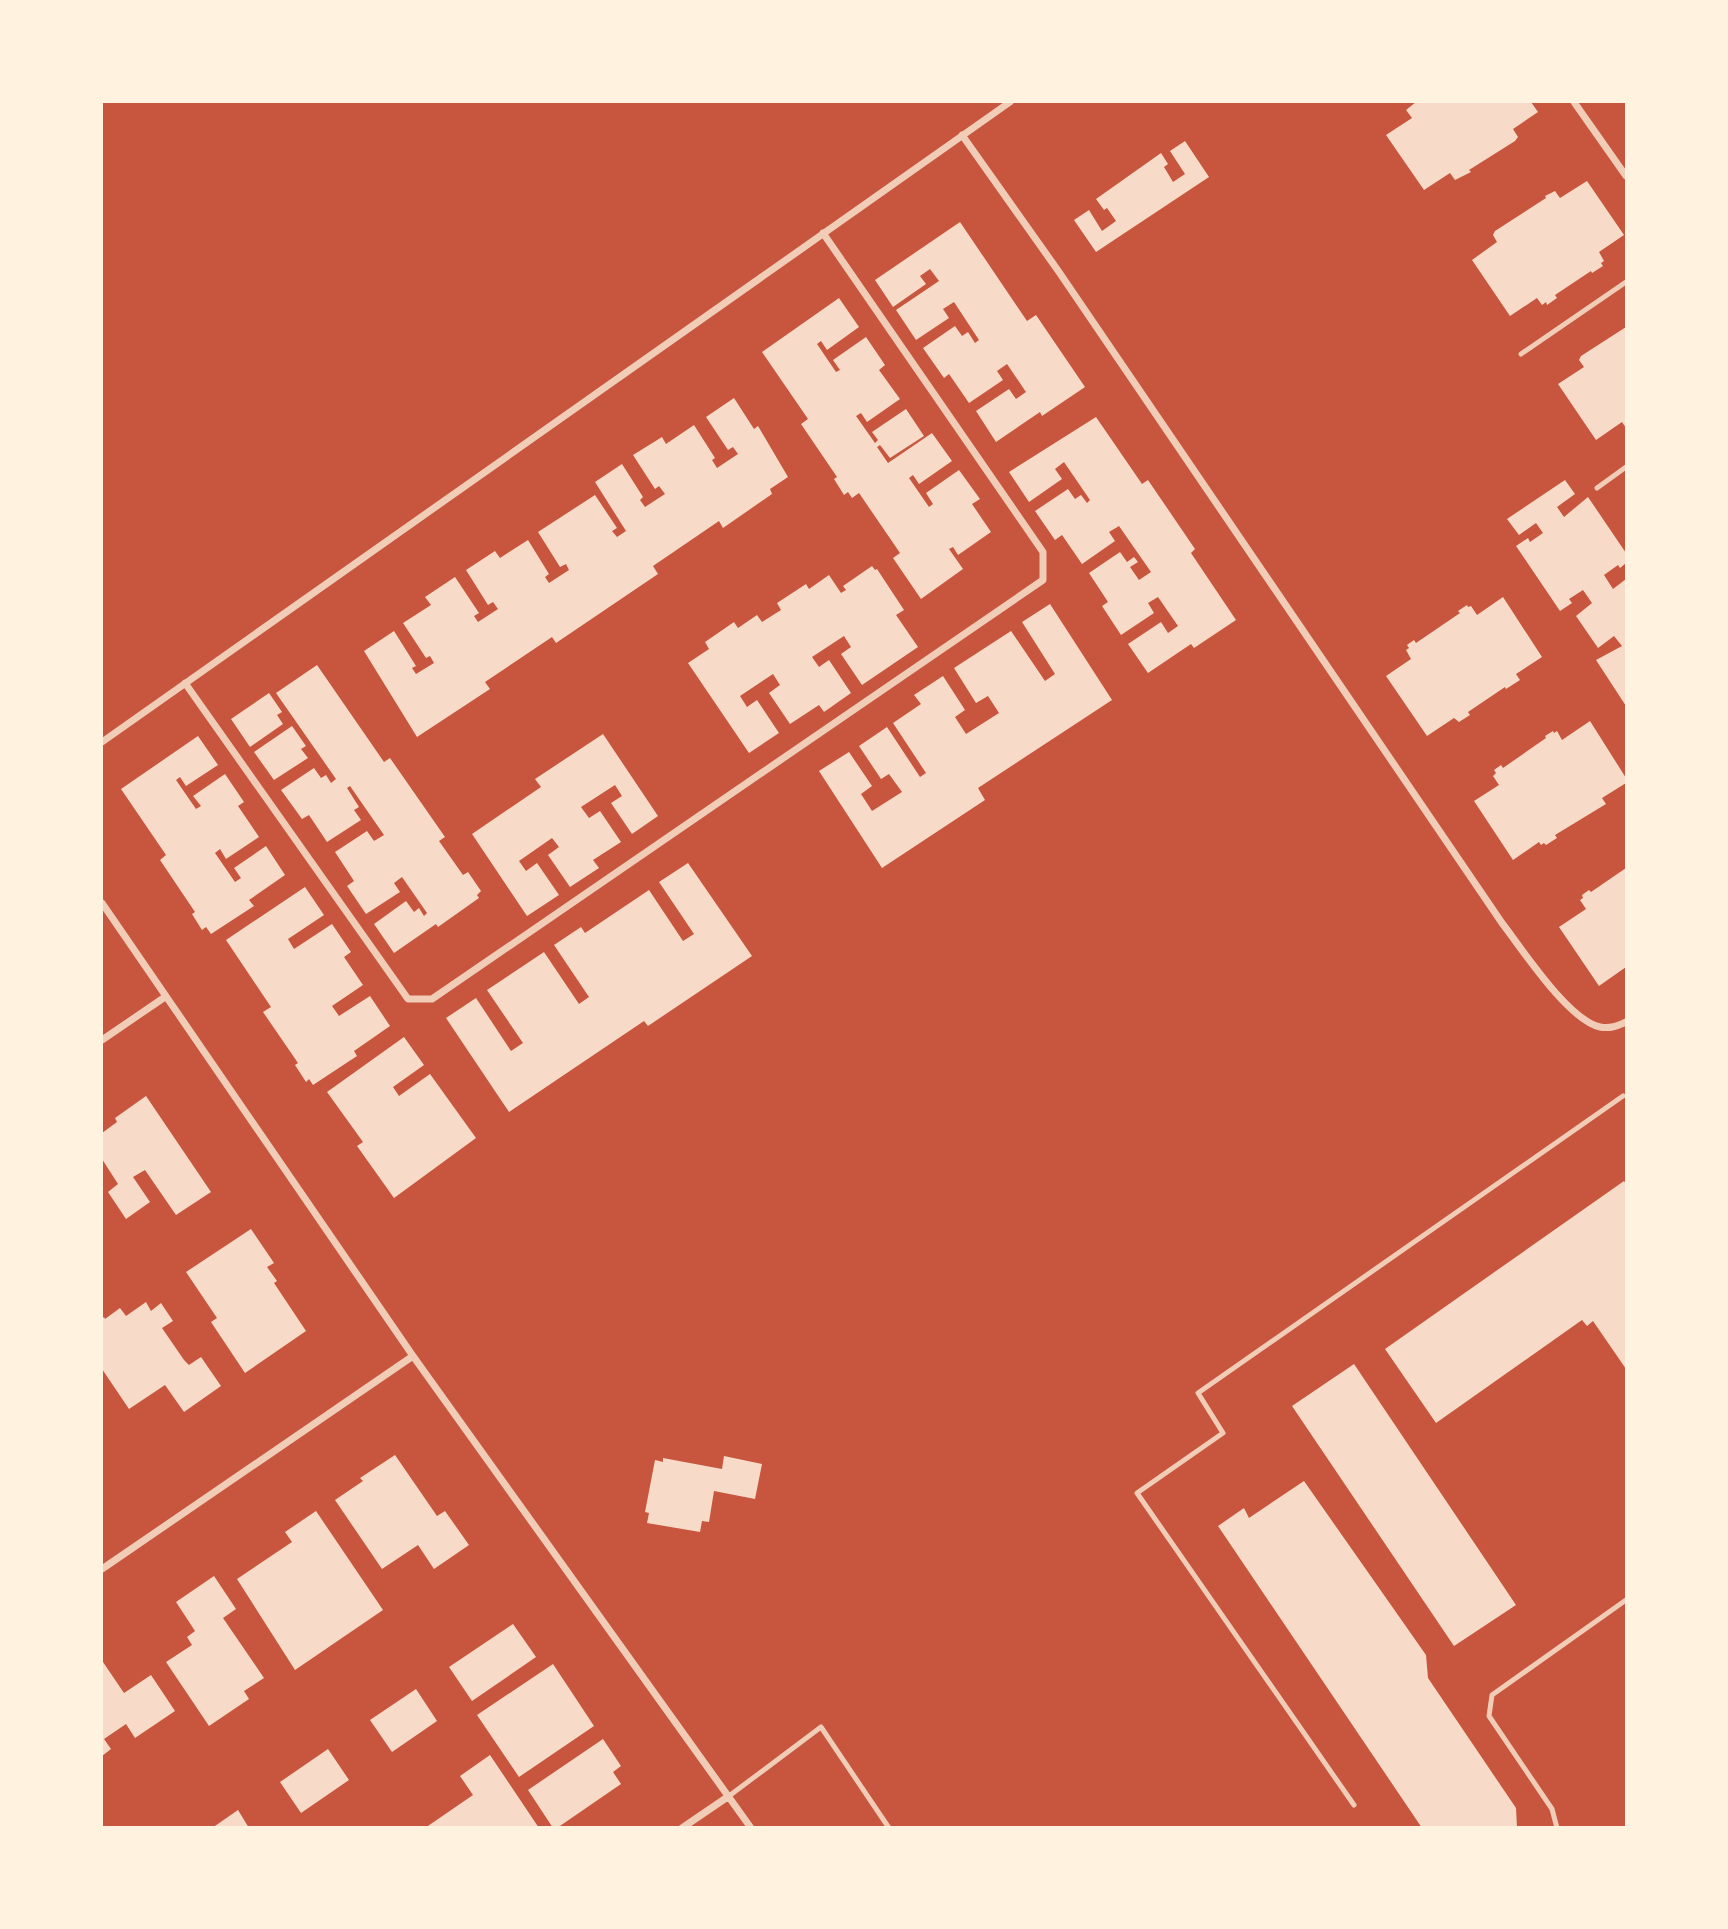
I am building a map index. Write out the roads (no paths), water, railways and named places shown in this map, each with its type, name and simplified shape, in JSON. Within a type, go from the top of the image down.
[{"type":"street","points":[[102,742],[1010,102]]},
{"type":"street","points":[[1574,102],[1626,176]]},
{"type":"street","points":[[962,135],[1059,272],[1502,922],[1561,1001],[1596,1026],[1610,1028],[1626,1023]]},
{"type":"street","points":[[185,683],[408,999],[432,999],[1043,580],[1043,552],[823,233]]},
{"type":"street","points":[[102,903],[413,1356],[751,1828]]},
{"type":"street","points":[[102,1040],[164,997]]},
{"type":"street","points":[[102,1569],[413,1356]]},
{"type":"street","points":[[682,1828],[729,1796]]},
{"type":"lane","points":[[1521,354],[1626,282]]},
{"type":"lane","points":[[1597,488],[1626,467]]},
{"type":"lane","points":[[1354,1805],[1137,1493],[1223,1433],[1198,1393],[1625,1097]]},
{"type":"lane","points":[[1556,1828],[1552,1809],[1489,1716],[1492,1695],[1626,1600]]},
{"type":"lane","points":[[729,1796],[821,1727],[889,1828]]}]
